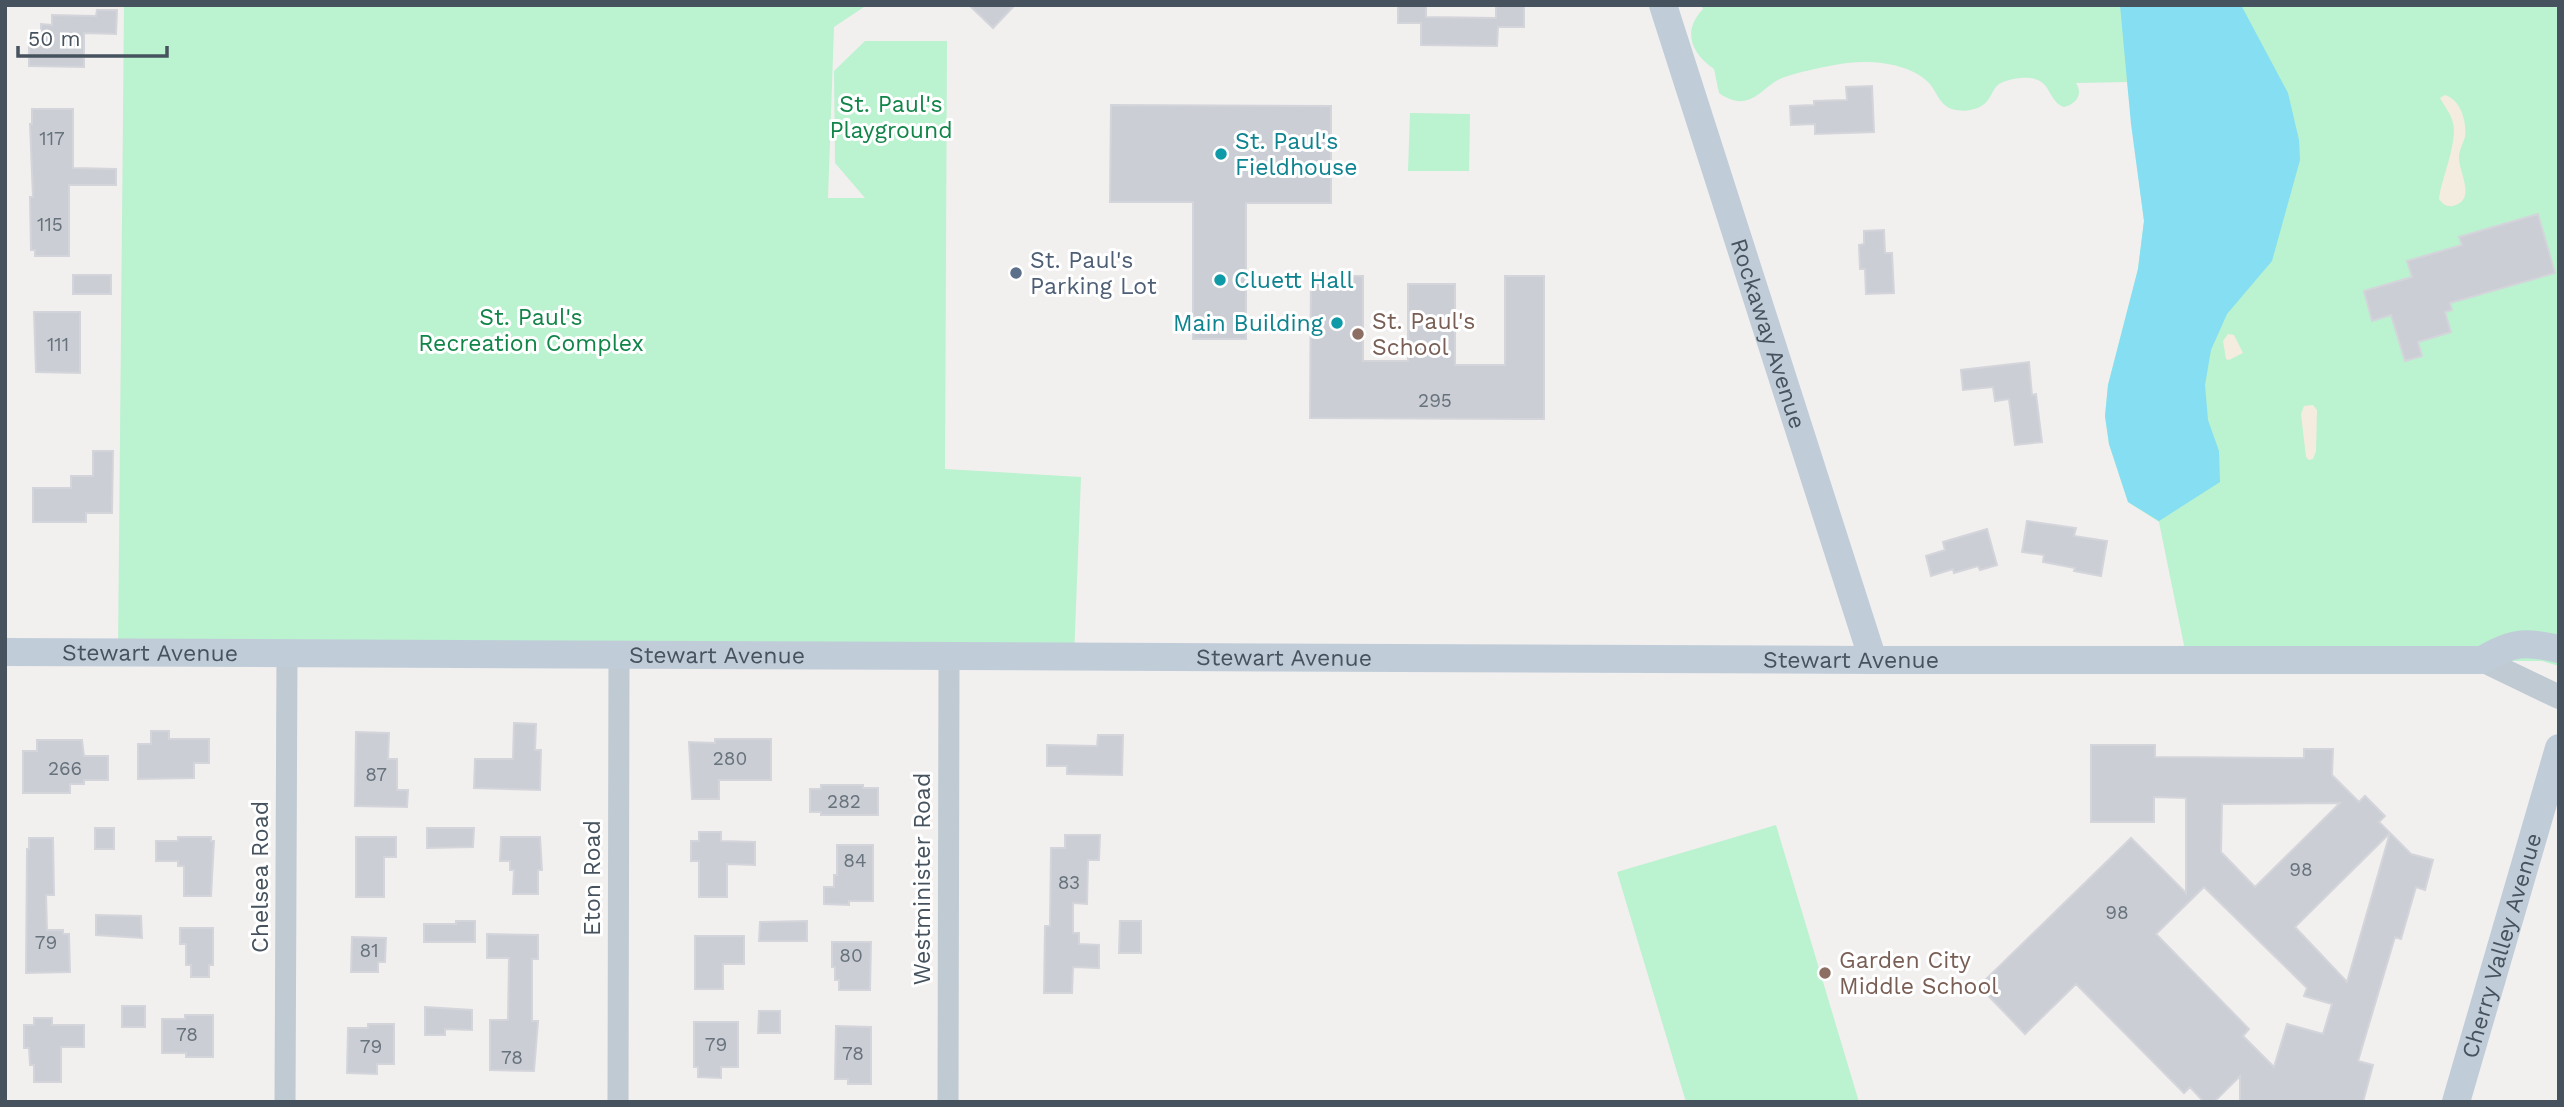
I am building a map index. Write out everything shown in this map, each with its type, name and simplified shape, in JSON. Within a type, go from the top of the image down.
[{"type":"main road","name":"Rockaway Avenue","points":[[1663,5],[1873,660]]},
{"type":"main road","name":"Stewart Avenue","points":[[5,652],[2482,660],[2505,646],[2536,644],[2559,649]]},
{"type":"main road","name":"Cherry Valley Avenue","points":[[2456,1102],[2559,748]]},
{"type":"street","name":"Chelsea Road","points":[[285,1102],[287,653]]},
{"type":"street","name":"Eton Road","points":[[618,1102],[619,655]]},
{"type":"street","name":"Westminister Road","points":[[948,1102],[949,656]]},
{"type":"street","points":[[2482,660],[2559,698]]},
{"type":"green space","name":"St. Paul's Recreation Complex","points":[[124,5],[867,5],[834,27],[828,198],[865,198],[835,163],[834,71],[865,41],[947,41],[945,469],[1081,477],[1074,657],[118,653]]},
{"type":"green space","points":[[1701,5],[2559,5],[2559,666],[2542,661],[2187,660],[2159,522],[2128,502],[2109,444],[2105,416],[2108,385],[2138,269],[2144,221],[2127,82],[2076,83],[2078,98],[2064,107],[2055,101],[2040,81],[2017,78],[1999,84],[1983,105],[1962,111],[1944,104],[1928,82],[1911,71],[1890,64],[1857,62],[1822,67],[1786,77],[1753,98],[1737,101],[1719,93],[1714,69],[1700,56],[1692,41],[1693,25],[1703,9]]},
{"type":"green space","points":[[1410,113],[1470,114],[1469,171],[1408,171]]},
{"type":"green space","points":[[1776,825],[1859,1102],[1686,1102],[1617,872]]},
{"type":"sand","points":[[2445,95],[2459,107],[2464,118],[2465,131],[2459,158],[2465,192],[2460,203],[2453,206],[2445,205],[2439,199],[2454,131],[2451,117],[2440,98]]},
{"type":"sand","points":[[2228,334],[2234,335],[2243,353],[2229,360],[2226,359],[2223,341]]},
{"type":"sand","points":[[2313,405],[2317,410],[2316,451],[2313,459],[2309,460],[2306,457],[2301,414],[2304,406]]},
{"type":"water","points":[[2120,5],[2241,5],[2288,93],[2299,140],[2300,160],[2272,261],[2227,314],[2211,350],[2205,385],[2208,420],[2219,451],[2220,482],[2159,521],[2128,502],[2109,444],[2105,416],[2108,385],[2138,269],[2144,221],[2131,124]]},
{"type":"building","points":[[969,5],[1015,5],[993,28]]},
{"type":"building","points":[[1398,5],[1426,5],[1426,17],[1496,18],[1496,5],[1524,5],[1524,27],[1498,27],[1497,46],[1421,45],[1421,23],[1398,23]]},
{"type":"building","points":[[97,10],[117,10],[116,34],[84,33],[84,67],[29,66],[29,36],[41,36],[41,24],[52,25],[52,15],[96,16]]},
{"type":"building","points":[[1872,86],[1874,132],[1815,134],[1815,124],[1791,125],[1790,106],[1814,105],[1814,101],[1847,100],[1846,87]]},
{"type":"building","name":"St. Paul's Fieldhouse","points":[[1111,105],[1331,106],[1331,203],[1246,203],[1246,339],[1193,339],[1193,202],[1110,202]]},
{"type":"building","points":[[32,109],[73,109],[73,168],[116,169],[116,185],[69,185],[69,256],[35,256],[35,250],[31,250]]},
{"type":"building","points":[[2538,214],[2555,273],[2450,303],[2452,310],[2445,312],[2451,332],[2418,342],[2422,356],[2405,361],[2391,315],[2372,321],[2364,291],[2412,277],[2407,261],[2462,245],[2459,237]]},
{"type":"building","points":[[1884,230],[1885,253],[1892,253],[1894,293],[1866,294],[1865,269],[1860,269],[1859,245],[1864,244],[1864,231]]},
{"type":"building","points":[[73,275],[111,275],[111,294],[73,294]]},
{"type":"building","name":"Main Building","points":[[1311,276],[1363,276],[1363,361],[1408,361],[1408,284],[1455,284],[1455,365],[1505,365],[1505,276],[1544,276],[1544,419],[1310,418]]},
{"type":"building","points":[[34,312],[80,312],[80,373],[36,372]]},
{"type":"building","points":[[2029,362],[2032,395],[2036,394],[2042,442],[2015,445],[2009,399],[1995,401],[1993,387],[1963,390],[1961,370]]},
{"type":"building","points":[[93,451],[113,451],[112,513],[86,513],[86,522],[33,522],[33,488],[71,488],[71,476],[93,476]]},
{"type":"building","points":[[2027,521],[2076,528],[2074,536],[2107,541],[2101,576],[2043,562],[2044,555],[2022,552]]},
{"type":"building","points":[[1987,529],[1997,565],[1980,570],[1978,566],[1954,573],[1953,569],[1931,576],[1926,556],[1945,550],[1943,542]]},
{"type":"building","points":[[514,723],[536,724],[535,750],[541,750],[540,790],[474,788],[475,759],[513,759]]},
{"type":"building","points":[[151,731],[169,731],[169,739],[209,739],[209,763],[194,763],[194,778],[138,779],[138,744],[151,744]]},
{"type":"building","points":[[356,732],[389,733],[388,759],[397,759],[397,790],[408,790],[407,807],[355,806]]},
{"type":"building","points":[[1098,735],[1123,735],[1122,775],[1067,774],[1067,766],[1047,766],[1047,745],[1097,746]]},
{"type":"building","points":[[715,739],[771,739],[771,780],[719,780],[719,799],[692,799],[689,742],[715,743]]},
{"type":"building","points":[[37,740],[82,740],[84,756],[108,756],[108,780],[84,780],[84,784],[70,784],[70,793],[23,793],[23,751],[37,751]]},
{"type":"building","points":[[2091,745],[2155,745],[2155,757],[2304,758],[2304,749],[2333,749],[2332,775],[2359,802],[2365,796],[2385,816],[2379,822],[2390,833],[2411,854],[2433,860],[2425,890],[2416,887],[2401,939],[2395,937],[2358,1061],[2373,1065],[2363,1102],[2240,1102],[2240,1076],[2214,1102],[2204,1102],[2190,1087],[2184,1093],[2076,984],[2025,1034],[1979,986],[2131,838],[2186,893],[2186,798],[2154,797],[2154,822],[2091,822]],"holes":[[[2340,803],[2255,887],[2221,852],[2222,804]],[[2390,833],[2347,982],[2295,927]],[[2204,887],[2307,988],[2304,996],[2332,1004],[2323,1034],[2287,1024],[2274,1067],[2243,1036],[2249,1029],[2156,934]]]},
{"type":"building","points":[[821,785],[863,785],[863,788],[878,788],[878,815],[821,815],[821,812],[810,812],[810,789],[821,789]]},
{"type":"building","points":[[95,828],[114,828],[114,849],[95,849]]},
{"type":"building","points":[[427,828],[474,828],[473,847],[427,848]]},
{"type":"building","points":[[699,832],[721,832],[721,841],[755,842],[755,865],[727,864],[727,897],[699,897],[699,861],[691,861],[691,841],[699,841]]},
{"type":"building","points":[[1065,835],[1100,835],[1099,860],[1088,860],[1087,904],[1073,903],[1073,933],[1079,933],[1079,944],[1099,945],[1099,968],[1073,967],[1072,993],[1044,993],[1045,926],[1050,926],[1051,848],[1065,848]]},
{"type":"building","points":[[178,837],[211,837],[211,841],[214,841],[211,896],[184,896],[184,866],[178,866],[178,861],[156,861],[156,841],[178,841]]},
{"type":"building","points":[[356,837],[396,837],[396,857],[384,857],[384,897],[356,897]]},
{"type":"building","points":[[501,837],[540,837],[542,870],[538,870],[538,894],[513,894],[514,870],[510,870],[510,861],[500,861]]},
{"type":"building","points":[[29,838],[53,838],[54,895],[46,895],[47,930],[63,930],[63,934],[69,934],[70,972],[26,973]]},
{"type":"building","points":[[837,845],[873,845],[873,901],[849,901],[849,905],[824,904],[824,887],[834,887],[834,875],[837,875]]},
{"type":"building","points":[[96,915],[141,916],[142,938],[96,935]]},
{"type":"building","points":[[456,921],[475,921],[475,942],[424,942],[424,924],[456,924]]},
{"type":"building","points":[[807,921],[807,941],[759,941],[760,922]]},
{"type":"building","points":[[1120,921],[1141,921],[1141,953],[1119,953]]},
{"type":"building","points":[[180,928],[213,928],[213,965],[209,965],[209,977],[191,977],[191,965],[186,965],[186,944],[180,944]]},
{"type":"building","points":[[487,934],[538,935],[538,959],[532,959],[532,1021],[538,1021],[534,1071],[490,1070],[490,1020],[508,1020],[509,958],[487,958]]},
{"type":"building","points":[[695,936],[744,936],[744,964],[723,964],[723,989],[695,989]]},
{"type":"building","points":[[352,937],[386,938],[385,962],[378,962],[378,972],[351,972]]},
{"type":"building","points":[[832,942],[871,942],[870,990],[839,990],[839,980],[835,980],[835,967],[832,967]]},
{"type":"building","points":[[122,1006],[145,1006],[145,1027],[122,1027]]},
{"type":"building","points":[[425,1007],[472,1010],[472,1030],[445,1029],[445,1035],[425,1035]]},
{"type":"building","points":[[759,1011],[780,1011],[780,1033],[758,1033]]},
{"type":"building","points":[[185,1015],[213,1015],[213,1057],[186,1057],[186,1053],[162,1053],[162,1019],[185,1019]]},
{"type":"building","points":[[34,1018],[52,1018],[52,1025],[84,1025],[84,1047],[61,1047],[61,1082],[34,1082],[34,1065],[30,1065],[29,1048],[24,1048],[24,1025],[34,1025]]},
{"type":"building","points":[[694,1022],[738,1022],[738,1067],[721,1067],[721,1078],[698,1077],[698,1067],[694,1067]]},
{"type":"building","points":[[368,1024],[394,1024],[394,1064],[377,1064],[377,1074],[347,1073],[348,1028],[368,1028]]},
{"type":"building","points":[[836,1026],[871,1027],[871,1084],[848,1084],[848,1079],[835,1079]]},
{"type":"place","name":"St. Paul's Fieldhouse","points":[[1221,154]]},
{"type":"place","name":"St. Paul's Parking Lot","points":[[1016,273]]},
{"type":"place","name":"Cluett Hall","points":[[1220,280]]},
{"type":"place","name":"Main Building","points":[[1337,323]]},
{"type":"place","name":"St. Paul's School","points":[[1358,334]]},
{"type":"place","name":"Garden City Middle School","points":[[1825,973]]},
{"type":"park label","name":"St. Paul's Playground","points":[[891,117]]}]
